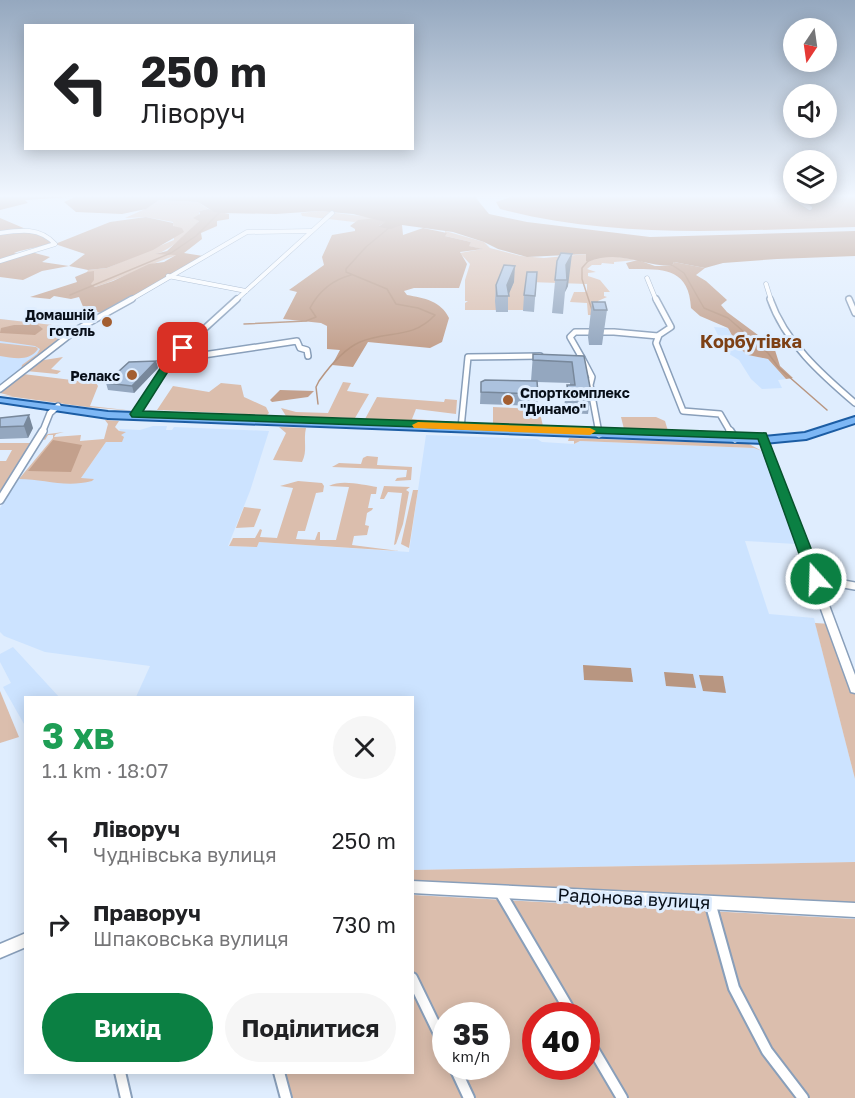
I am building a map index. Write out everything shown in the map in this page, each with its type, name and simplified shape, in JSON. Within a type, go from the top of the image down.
[{"type":"main road","points":[[0,399],[135,415],[763,438],[806,436],[855,420]]},
{"type":"street","points":[[0,261],[41,248]]},
{"type":"street","points":[[0,389],[76,330],[82,329],[216,248]]},
{"type":"street","points":[[135,415],[170,360],[292,248]]},
{"type":"street","points":[[168,276],[246,291]]},
{"type":"street","points":[[599,433],[590,385],[592,377],[570,335],[575,332],[586,332],[658,336],[669,330],[670,327],[646,278]]},
{"type":"street","points":[[766,284],[776,314],[788,331],[809,359],[855,403]]},
{"type":"street","points":[[849,299],[855,313]]},
{"type":"street","points":[[658,336],[656,343],[683,411],[720,414],[735,437]]},
{"type":"street","points":[[170,360],[297,341],[300,348],[307,351],[308,356]]},
{"type":"street","points":[[461,427],[468,357],[553,356]]},
{"type":"street","points":[[573,357],[582,358]]},
{"type":"street","points":[[0,500],[42,433],[50,413],[56,407]]},
{"type":"street","points":[[763,438],[855,689]]},
{"type":"street","points":[[816,579],[855,586]]},
{"type":"street","name":"Радонова вулиця","points":[[414,887],[855,910]]},
{"type":"street","points":[[500,892],[565,1002]]},
{"type":"street","points":[[710,902],[734,988],[767,1051],[802,1098]]},
{"type":"street","points":[[0,951],[24,941]]},
{"type":"street","points":[[414,982],[432,1019]]},
{"type":"street","points":[[600,1061],[622,1098]]},
{"type":"street","points":[[120,1074],[126,1098]]},
{"type":"street","points":[[280,1074],[286,1098]]},
{"type":"street","points":[[461,1080],[469,1098]]},
{"type":"shaded area","points":[[0,248],[32,248],[14,253],[21,255],[31,252],[50,257],[42,262],[69,266],[42,271],[23,280],[0,277]]},
{"type":"shaded area","points":[[68,248],[156,248],[107,268],[88,270],[69,266],[85,254]]},
{"type":"shaded area","points":[[154,248],[169,248],[156,254],[183,253],[95,287],[90,284],[94,272],[87,272],[88,270],[107,268]]},
{"type":"shaded area","points":[[170,248],[190,248],[184,253],[203,256],[106,314],[84,309],[79,297],[71,299],[54,296],[50,299],[30,297],[77,282],[75,277],[87,272],[94,271],[94,280],[91,284],[95,287],[113,281],[149,264],[164,262],[176,255],[155,254]]},
{"type":"shaded area","points":[[326,248],[483,249],[460,252],[467,264],[459,288],[414,288],[404,291],[407,295],[420,297],[437,304],[446,312],[449,318],[442,342],[430,348],[368,342],[353,367],[332,365],[340,350],[327,349],[327,326],[321,323],[283,319],[297,292],[289,290],[324,265],[322,257]]},
{"type":"shaded area","points":[[478,248],[491,248],[521,256],[544,258],[587,254],[587,262],[605,255],[638,260],[614,262],[614,264],[602,263],[592,265],[587,269],[596,272],[588,273],[588,276],[600,280],[610,292],[604,292],[604,296],[607,297],[598,301],[601,315],[588,315],[587,303],[570,302],[574,292],[587,292],[587,284],[530,282],[525,310],[465,310],[465,303],[468,301],[465,301],[465,280],[470,264],[460,253],[482,249]]},
{"type":"shaded area","points":[[855,248],[855,256],[723,263],[705,268],[674,262],[672,266],[610,257],[588,262],[586,254],[527,257],[498,249]]},
{"type":"shaded area","points":[[638,260],[655,266],[672,266],[674,262],[705,268],[696,275],[727,300],[721,305],[727,312],[774,347],[780,366],[793,378],[786,379],[768,359],[748,355],[739,348],[728,328],[700,316],[691,308],[685,285],[672,273],[652,269],[629,269],[626,263]]},
{"type":"shaded area","points":[[0,319],[70,327],[66,330],[70,331],[0,387]]},
{"type":"shaded area","points":[[0,319],[70,327],[66,330],[70,331],[21,370],[22,365],[40,349],[35,346],[0,341]]},
{"type":"shaded area","points":[[14,325],[38,325],[43,329],[35,335],[0,333],[1,328]]},
{"type":"shaded area","points":[[714,327],[728,328],[739,348],[748,355],[768,359],[786,379],[778,380],[782,388],[762,389],[751,379],[739,360],[726,352]]},
{"type":"shaded area","points":[[0,343],[38,349],[26,357],[0,356]]},
{"type":"shaded area","points":[[63,357],[51,369],[61,371],[57,374],[26,371],[38,361]]},
{"type":"shaded area","points":[[23,374],[96,383],[98,386],[90,406],[135,411],[87,407],[0,395],[12,396],[0,393],[0,391]]},
{"type":"shaded area","points":[[343,382],[351,383],[347,391],[369,394],[355,418],[286,416],[281,408],[296,412],[328,413]]},
{"type":"shaded area","points":[[221,383],[241,385],[244,397],[266,407],[269,413],[267,415],[157,410],[173,386],[209,392]]},
{"type":"shaded area","points":[[280,390],[314,391],[308,397],[272,402],[270,400]]},
{"type":"shaded area","points":[[377,397],[444,402],[445,399],[457,400],[456,414],[416,409],[412,419],[458,422],[365,419]]},
{"type":"shaded area","points":[[493,407],[539,409],[543,426],[493,424]]},
{"type":"shaded area","points":[[621,417],[656,417],[665,421],[668,431],[624,429]]},
{"type":"shaded area","points":[[105,420],[119,421],[115,427],[119,431],[126,432],[121,435],[124,437],[122,442],[106,442],[81,478],[94,479],[92,481],[73,484],[19,479],[53,438],[53,435],[48,435],[45,440],[41,438],[48,434],[64,432],[54,437],[81,435],[80,441],[104,439],[108,424]]},
{"type":"shaded area","points":[[153,426],[167,426],[166,430],[172,430],[174,427],[269,431],[250,491],[228,546],[257,547],[259,542],[409,552],[426,435],[537,439],[542,442],[574,444],[580,441],[754,448],[762,451],[796,544],[745,541],[769,614],[814,618],[855,779],[855,862],[414,870],[414,696],[136,696],[150,666],[45,652],[4,636],[0,632],[0,508],[19,479],[81,478],[106,442],[113,442],[120,429],[140,430]]},
{"type":"shaded area","points":[[279,427],[306,428],[305,454],[302,462],[273,460],[286,433]]},
{"type":"shaded area","points":[[569,438],[749,444],[762,451],[754,448],[580,441],[574,444],[574,441],[568,441]]},
{"type":"shaded area","points":[[53,440],[82,445],[71,472],[28,471]]},
{"type":"shaded area","points":[[0,443],[32,443],[0,496],[0,461],[6,461],[12,450],[0,450]]},
{"type":"shaded area","points":[[378,457],[377,465],[412,467],[411,480],[395,481],[397,478],[406,477],[407,470],[332,467],[339,463],[361,464],[363,458]]},
{"type":"shaded area","points":[[298,481],[322,483],[324,486],[323,492],[316,493],[305,531],[298,531],[296,539],[315,540],[320,532],[320,540],[336,540],[349,487],[329,486],[353,483],[377,487],[376,494],[371,494],[368,508],[373,508],[367,513],[365,525],[369,526],[367,535],[354,536],[352,545],[399,551],[259,542],[257,547],[229,546],[233,538],[255,538],[260,529],[262,530],[260,537],[277,538],[293,488],[280,486]]},
{"type":"shaded area","points":[[384,486],[410,487],[406,490],[409,492],[403,524],[394,545],[402,493],[388,492],[384,499],[380,499]]},
{"type":"shaded area","points":[[413,490],[418,490],[409,548],[401,544]]},
{"type":"shaded area","points":[[244,507],[261,509],[254,527],[236,528]]},
{"type":"shaded area","points":[[815,623],[831,624],[855,691],[855,779]]},
{"type":"shaded area","points":[[13,647],[58,696],[24,696],[24,724],[3,687],[11,683],[0,662],[0,654]]},
{"type":"shaded area","points":[[583,665],[631,668],[633,682],[584,680]]},
{"type":"shaded area","points":[[664,672],[693,674],[696,688],[666,686]]},
{"type":"shaded area","points":[[699,675],[723,676],[726,693],[703,691]]},
{"type":"shaded area","points":[[0,691],[19,737],[0,743]]},
{"type":"shaded area","points":[[855,862],[855,910],[414,887],[414,870]]},
{"type":"shaded area","points":[[414,895],[855,919],[855,1098],[286,1098],[279,1074],[414,1074]]},
{"type":"building","points":[[561,253],[572,254],[566,265],[567,280],[555,280],[557,261]]},
{"type":"building","points":[[504,265],[515,266],[507,285],[509,296],[497,296],[496,285]]},
{"type":"building","points":[[527,272],[537,272],[535,296],[524,295]]},
{"type":"building","points":[[592,302],[605,302],[607,310],[594,310]]},
{"type":"building","points":[[533,354],[584,356],[591,392],[568,391],[567,385],[575,385],[572,362],[533,360]]},
{"type":"building","points":[[156,361],[132,386],[106,383],[129,362]]},
{"type":"building","points":[[485,380],[537,381],[538,394],[481,392],[481,382]]},
{"type":"building","points":[[29,415],[24,426],[0,427],[0,418]]},
{"type":"waterway","points":[[70,295],[178,248]]},
{"type":"waterway","points":[[318,404],[316,387],[319,381],[348,349],[370,338],[417,328],[435,315],[418,308],[396,304],[387,289],[346,272],[346,269],[365,248]]},
{"type":"waterway","points":[[589,260],[582,268],[582,279],[592,310]]},
{"type":"waterway","points":[[672,265],[684,273],[704,308],[728,318],[768,353],[779,368],[827,410]]},
{"type":"waterway","points":[[244,324],[306,321],[316,317],[310,308],[318,296],[332,283],[351,275]]},
{"type":"slow traffic","points":[[418,425],[590,431]]},
{"type":"place","name":"Домашній готель","points":[[107,322]]},
{"type":"place","name":"Релакс","points":[[132,375]]},
{"type":"place","name":"Спорткомплекс \"Динамо\"","points":[[508,400]]},
{"type":"district","name":"Корбутівка","points":[[751,341]]},
{"type":"route","points":[[183,348],[170,360],[136,414],[646,434],[762,436],[816,579]]}]
